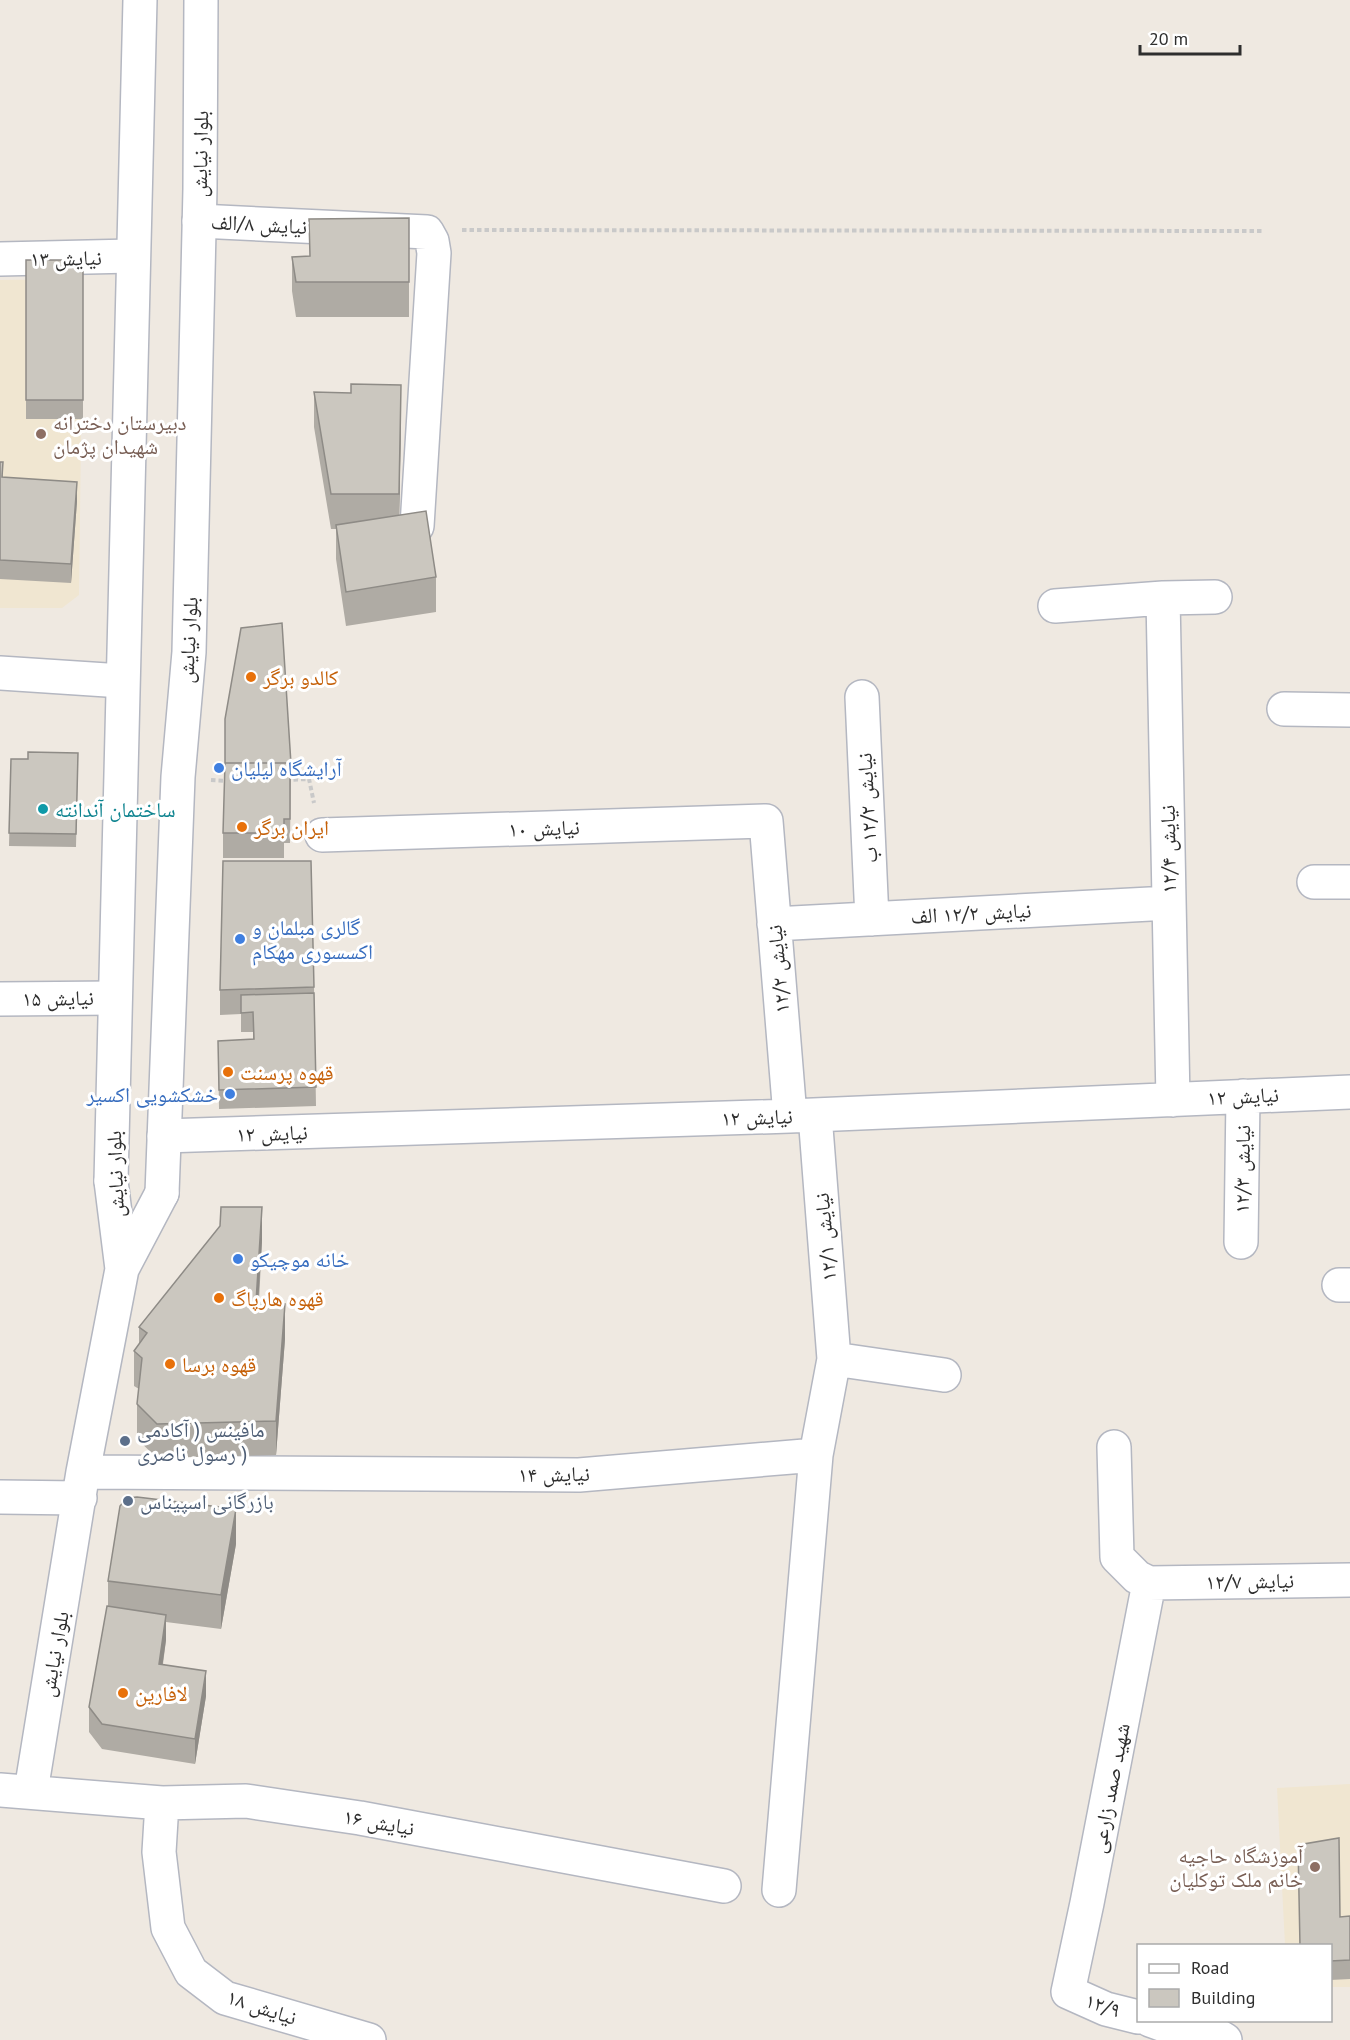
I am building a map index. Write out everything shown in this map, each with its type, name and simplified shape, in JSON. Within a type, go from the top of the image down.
[{"type":"street","name":"بلوار نیایش","points":[[122,1269],[111,1181],[140,0]]},
{"type":"street","name":"بلوار نیایش","points":[[15,1791],[81,1485],[122,1269],[162,1193],[178,777],[189,652],[199,221],[201,0]]},
{"type":"street","name":"نیایش ۸/الف","points":[[199,221],[427,232]]},
{"type":"street","points":[[417,526],[434,253],[427,232]]},
{"type":"street","name":"نیایش ۱۳","points":[[0,259],[132,256]]},
{"type":"street","points":[[1055,606],[1163,598],[1215,597]]},
{"type":"street","name":"۱۲/۴ نیایش","points":[[1163,598],[1173,1100]]},
{"type":"street","points":[[0,673],[122,681]]},
{"type":"street","name":"نیایش ۱۲/۲ ب","points":[[862,697],[872,919]]},
{"type":"street","points":[[1284,710],[1350,710]]},
{"type":"street","name":"نیایش ۱۰","points":[[322,835],[766,821]]},
{"type":"street","name":"۱۲/۲ نیایش","points":[[766,821],[774,924],[802,1116]]},
{"type":"street","points":[[1314,882],[1350,882]]},
{"type":"street","name":"نیایش ۱۲/۲ الف","points":[[774,924],[1169,903]]},
{"type":"street","name":"۱۵ نیایش","points":[[0,999],[116,998]]},
{"type":"street","name":"نیایش ۱۲","points":[[164,1136],[802,1116],[1350,1092]]},
{"type":"street","name":"۱۲/۳ نیایش","points":[[1241,1242],[1243,1096]]},
{"type":"street","name":"۱۲/۱ نیایش","points":[[802,1116],[834,1359]]},
{"type":"street","points":[[779,1890],[816,1455],[834,1359],[944,1375]]},
{"type":"street","points":[[1114,1447],[1117,1557],[1137,1577],[1149,1583]]},
{"type":"street","name":"نیایش ۱۴","points":[[0,1497],[81,1485],[579,1475],[816,1455]]},
{"type":"street","name":"۱۲/۷ نیایش","points":[[1149,1583],[1350,1580]]},
{"type":"street","name":"شهید صمد زارعی","points":[[1068,1992],[1149,1583]]},
{"type":"street","name":"نیایش ۱۶","points":[[15,1791],[162,1803],[257,1802],[372,1820],[724,1886]]},
{"type":"street","name":"نیایش ۱۸","points":[[162,1803],[159,1852],[168,1928],[190,1972],[225,1998],[369,2040]]},
{"type":"street","name":"۱۲/۹","points":[[1068,1992],[1106,2009],[1137,2017]]},
{"type":"street","points":[[1156,2022],[1173,2028],[1210,2031],[1225,2040]]},
{"type":"path","points":[[427,232],[452,230],[1262,231]]},
{"type":"path","points":[[178,777],[233,781]]},
{"type":"path","points":[[276,780],[309,779],[322,835]]},
{"type":"shaded area","name":"دبیرستان دخترانه شهیدان پژمان","points":[[83,279],[79,595],[62,608],[0,608],[0,280]]},
{"type":"shaded area","name":"آموزشگاه حاجیه خانم ملک توکلیان","points":[[1350,1784],[1350,1987],[1332,1987],[1332,1944],[1285,1944],[1277,1788]]},
{"type":"building","points":[[409,218],[409,282],[296,282],[292,257],[310,256],[309,219]]},
{"type":"building","points":[[26,260],[83,260],[83,400],[26,400]]},
{"type":"building","points":[[351,384],[401,385],[399,494],[331,494],[314,392],[351,393]]},
{"type":"building","points":[[0,462],[3,462],[2,477],[77,482],[71,564],[0,560]]},
{"type":"building","points":[[426,511],[436,577],[346,592],[336,525]]},
{"type":"building","points":[[282,623],[291,764],[225,763],[225,719],[241,628]]},
{"type":"building","name":"ساختمان آندانته","points":[[28,752],[78,753],[76,834],[9,833],[11,759],[28,759]]},
{"type":"building","points":[[225,763],[290,763],[290,819],[284,819],[284,833],[223,833]]},
{"type":"building","points":[[223,861],[311,861],[314,987],[220,990]]},
{"type":"building","points":[[314,993],[316,1087],[219,1090],[218,1041],[254,1039],[253,1012],[241,1013],[241,995]]},
{"type":"building","points":[[221,1207],[262,1207],[256,1302],[285,1304],[276,1421],[157,1424],[137,1404],[142,1358],[134,1351],[147,1333],[139,1327],[220,1226]]},
{"type":"building","points":[[137,1497],[236,1509],[221,1595],[108,1581],[120,1506],[127,1498]]},
{"type":"building","points":[[107,1606],[166,1615],[159,1664],[206,1671],[195,1739],[102,1724],[89,1707]]},
{"type":"building","points":[[1339,1838],[1340,1917],[1350,1916],[1350,1960],[1332,1961],[1332,1944],[1300,1944],[1298,1845]]},
{"type":"place","name":"دبیرستان دخترانه شهیدان پژمان","points":[[41,434]]},
{"type":"place","name":"کالدو برگر","points":[[251,677]]},
{"type":"place","name":"آرایشگاه لیلیان","points":[[219,768]]},
{"type":"place","name":"ساختمان آندانته","points":[[43,809]]},
{"type":"place","name":"ایران برگر","points":[[242,827]]},
{"type":"place","name":"گالری مبلمان و اکسسوری مهکام","points":[[240,939]]},
{"type":"place","name":"قهوه پرسنت","points":[[228,1072]]},
{"type":"place","name":"خشکشویی اکسیر","points":[[230,1094]]},
{"type":"place","name":"خانه موچیکو","points":[[238,1259]]},
{"type":"place","name":"قهوه هارپاگ","points":[[219,1298]]},
{"type":"place","name":"قهوه برسا","points":[[170,1364]]},
{"type":"place","name":"مافینس ( آکادمی رسول ناصری )","points":[[125,1441]]},
{"type":"place","name":"بازرگانی اسپیناس","points":[[128,1501]]},
{"type":"place","name":"لافارین","points":[[123,1693]]},
{"type":"place","name":"آموزشگاه حاجیه خانم ملک توکلیان","points":[[1315,1867]]}]
